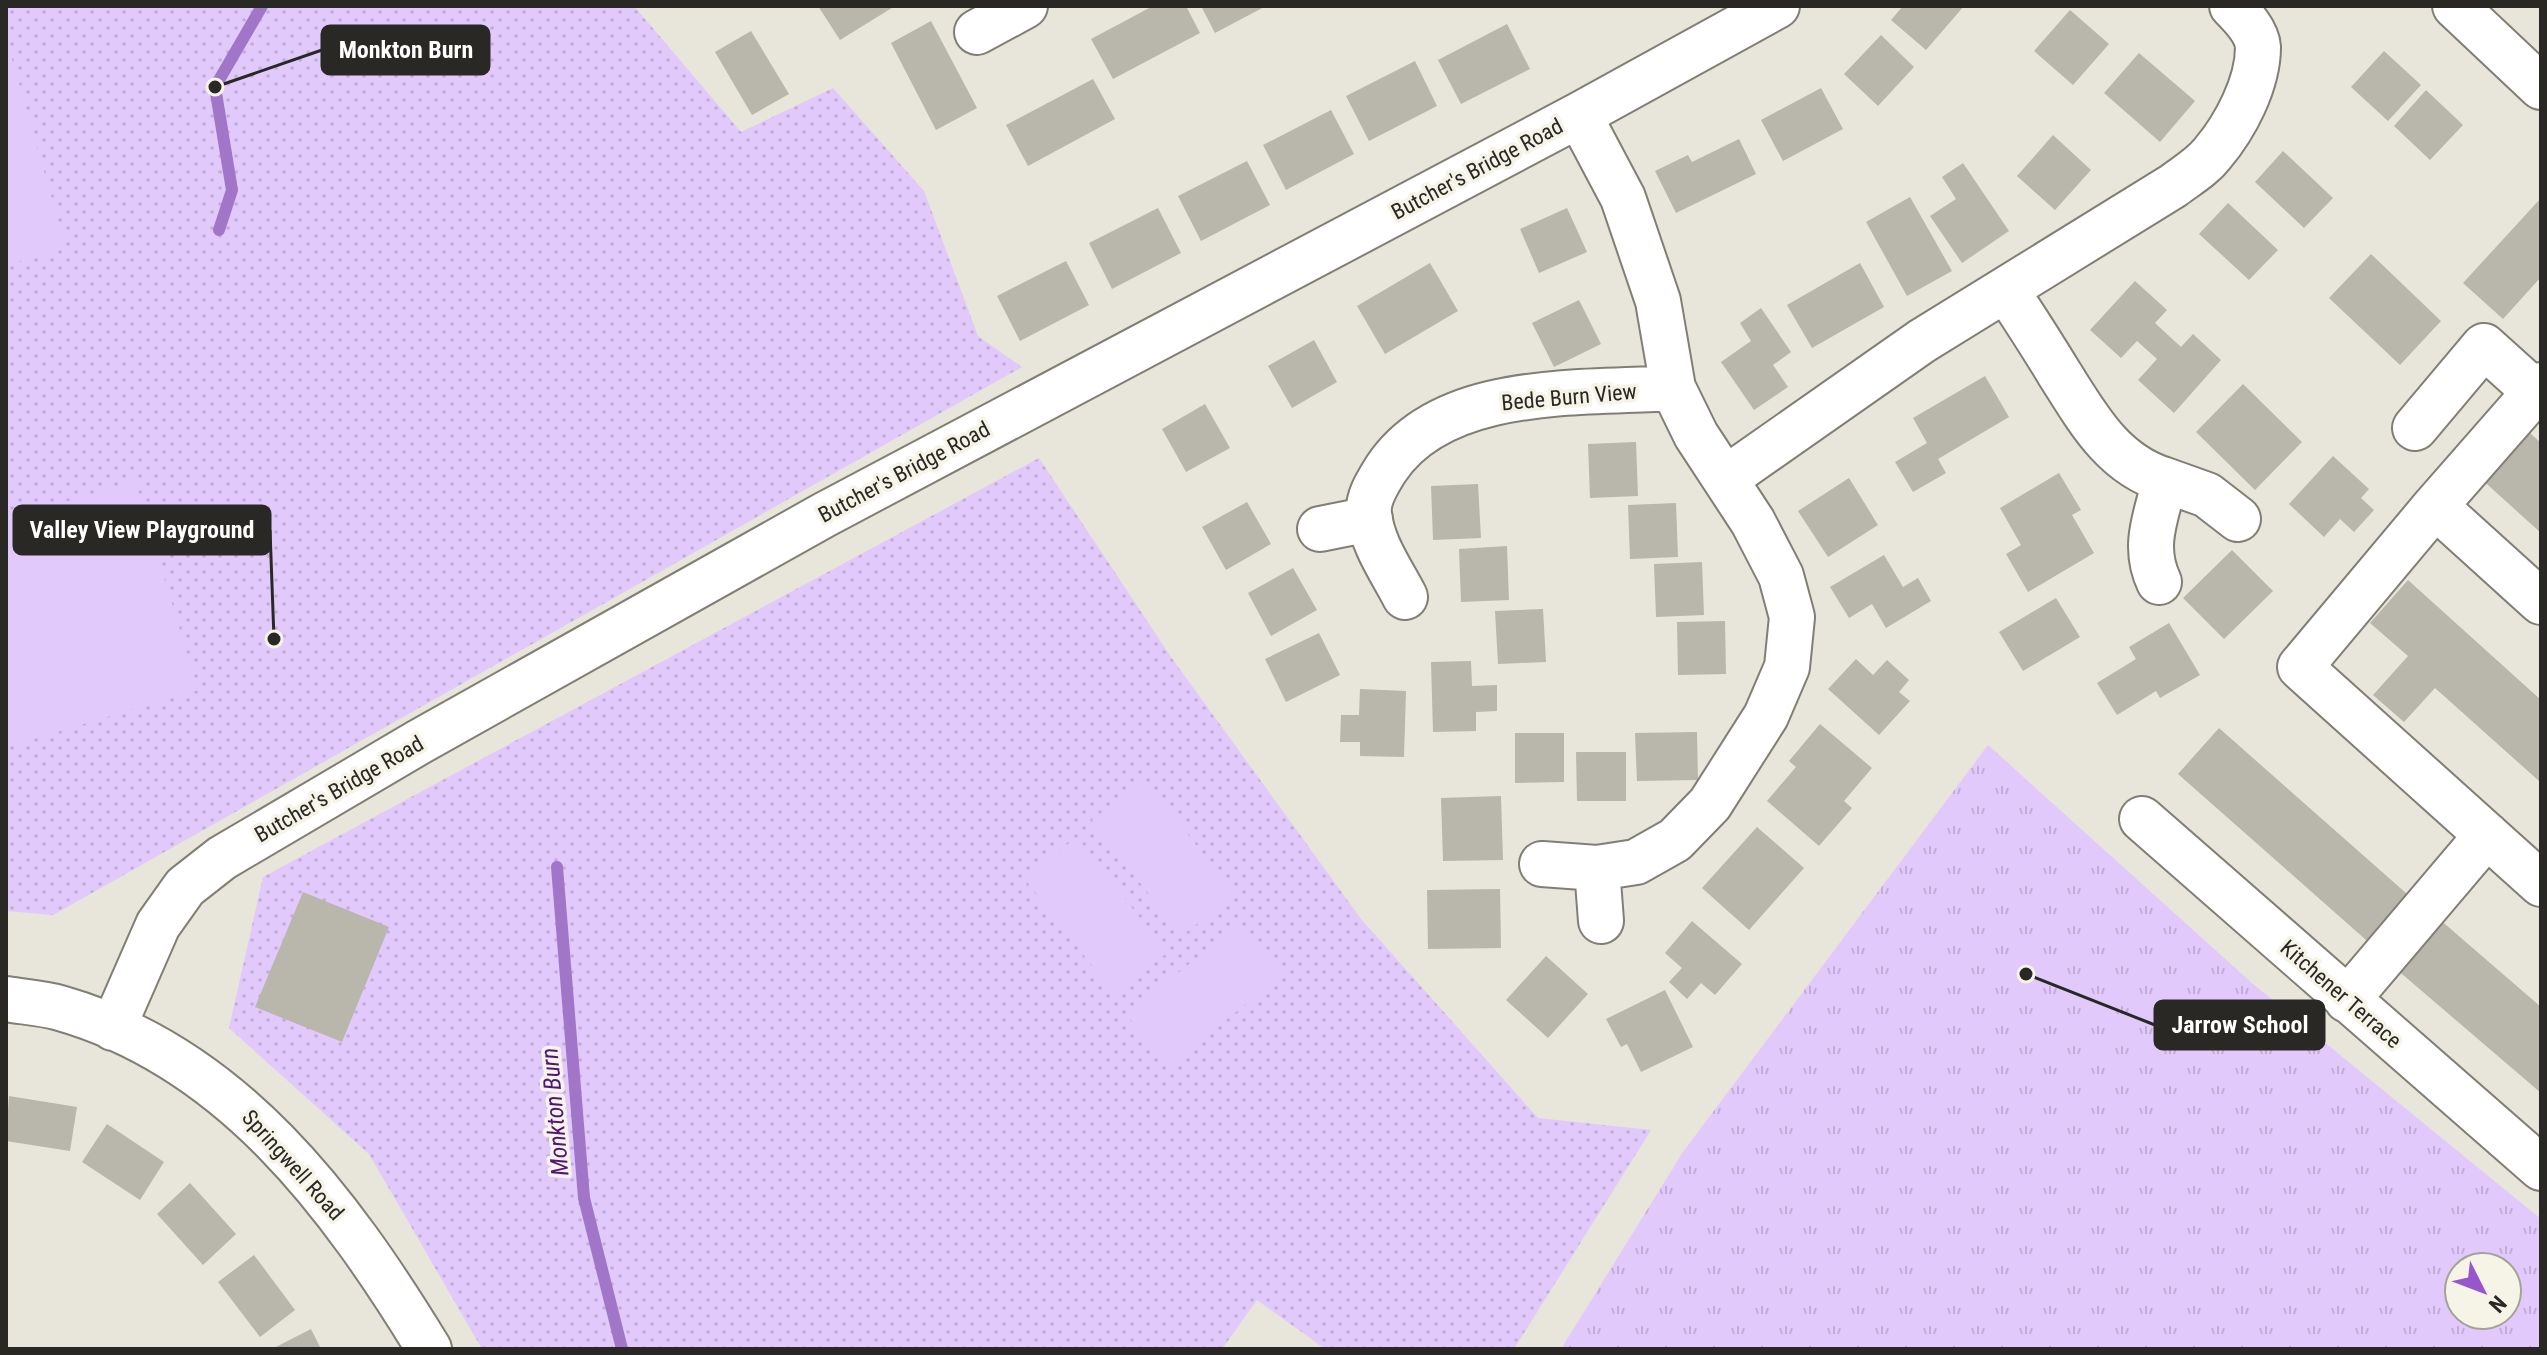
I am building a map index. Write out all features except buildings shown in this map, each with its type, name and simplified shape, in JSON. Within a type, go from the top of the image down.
[{"type":"street","points":[[977,32],[1025,6]]},
{"type":"street","points":[[1725,479],[1922,341],[2173,186],[2211,157],[2233,126],[2249,92],[2258,45],[2245,18],[2232,6]]},
{"type":"street","points":[[2455,6],[2541,87]]},
{"type":"street","name":"Butcher's Bridge Road","points":[[113,1028],[158,925],[185,887],[222,858],[419,742],[824,515],[1579,115],[1765,9]]},
{"type":"street","points":[[1542,864],[1597,868],[1636,862],[1675,840],[1710,804],[1766,716],[1787,667],[1792,617],[1781,576],[1753,522],[1696,435],[1673,388],[1658,301],[1623,198],[1579,115]]},
{"type":"street","points":[[2006,290],[2097,432],[2125,461],[2146,474],[2207,495],[2238,519]]},
{"type":"street","points":[[2415,428],[2484,346],[2538,389],[2300,667],[2541,884]]},
{"type":"street","name":"Bede Burn View","points":[[1370,519],[1368,509],[1375,485],[1393,458],[1421,434],[1450,416],[1477,406],[1522,398],[1673,388]]},
{"type":"street","points":[[2159,582],[2151,566],[2149,545],[2165,480]]},
{"type":"street","points":[[2435,506],[2541,602]]},
{"type":"street","points":[[1320,529],[1370,519],[1373,536],[1405,597]]},
{"type":"street","name":"Kitchener Terrace","points":[[2142,819],[2541,1168]]},
{"type":"street","points":[[2347,1000],[2487,835]]},
{"type":"street","points":[[1597,868],[1601,921]]},
{"type":"street","name":"Springwell Road","points":[[6,999],[59,1008],[113,1028],[146,1043],[228,1095],[255,1120],[345,1222],[394,1291],[429,1349]]},
{"type":"green space","points":[[6,6],[634,6],[741,132],[833,88],[924,191],[978,336],[1022,367],[53,915],[6,911]]},
{"type":"green space","points":[[6,38],[66,248],[6,265]]},
{"type":"green space","points":[[1039,458],[1171,657],[1361,919],[1538,1118],[1651,1130],[1514,1349],[1325,1349],[1257,1300],[1222,1349],[482,1349],[369,1154],[229,1028],[263,877]]},
{"type":"green space","points":[[135,481],[198,690],[6,747],[6,520]]},
{"type":"green space","points":[[1988,745],[2253,984],[2541,1219],[2541,1349],[1561,1349],[1683,1152]]},
{"type":"green space","points":[[1145,779],[1235,895],[1181,936],[1092,820]]},
{"type":"green space","points":[[1077,837],[1167,953],[1114,994],[1024,878]]},
{"type":"green space","points":[[1241,923],[1282,976],[1167,1066],[1126,1014]]},
{"type":"waterway","name":"Monkton Burn","points":[[219,230],[232,190],[215,87],[262,6]]},
{"type":"waterway","name":"Monkton Burn","points":[[557,867],[584,1198],[622,1349]]},
{"type":"place","name":"Monkton Burn","points":[[215,87]]},
{"type":"place","name":"Valley View Playground","points":[[274,639]]},
{"type":"place","name":"Jarrow School","points":[[2026,974]]}]
